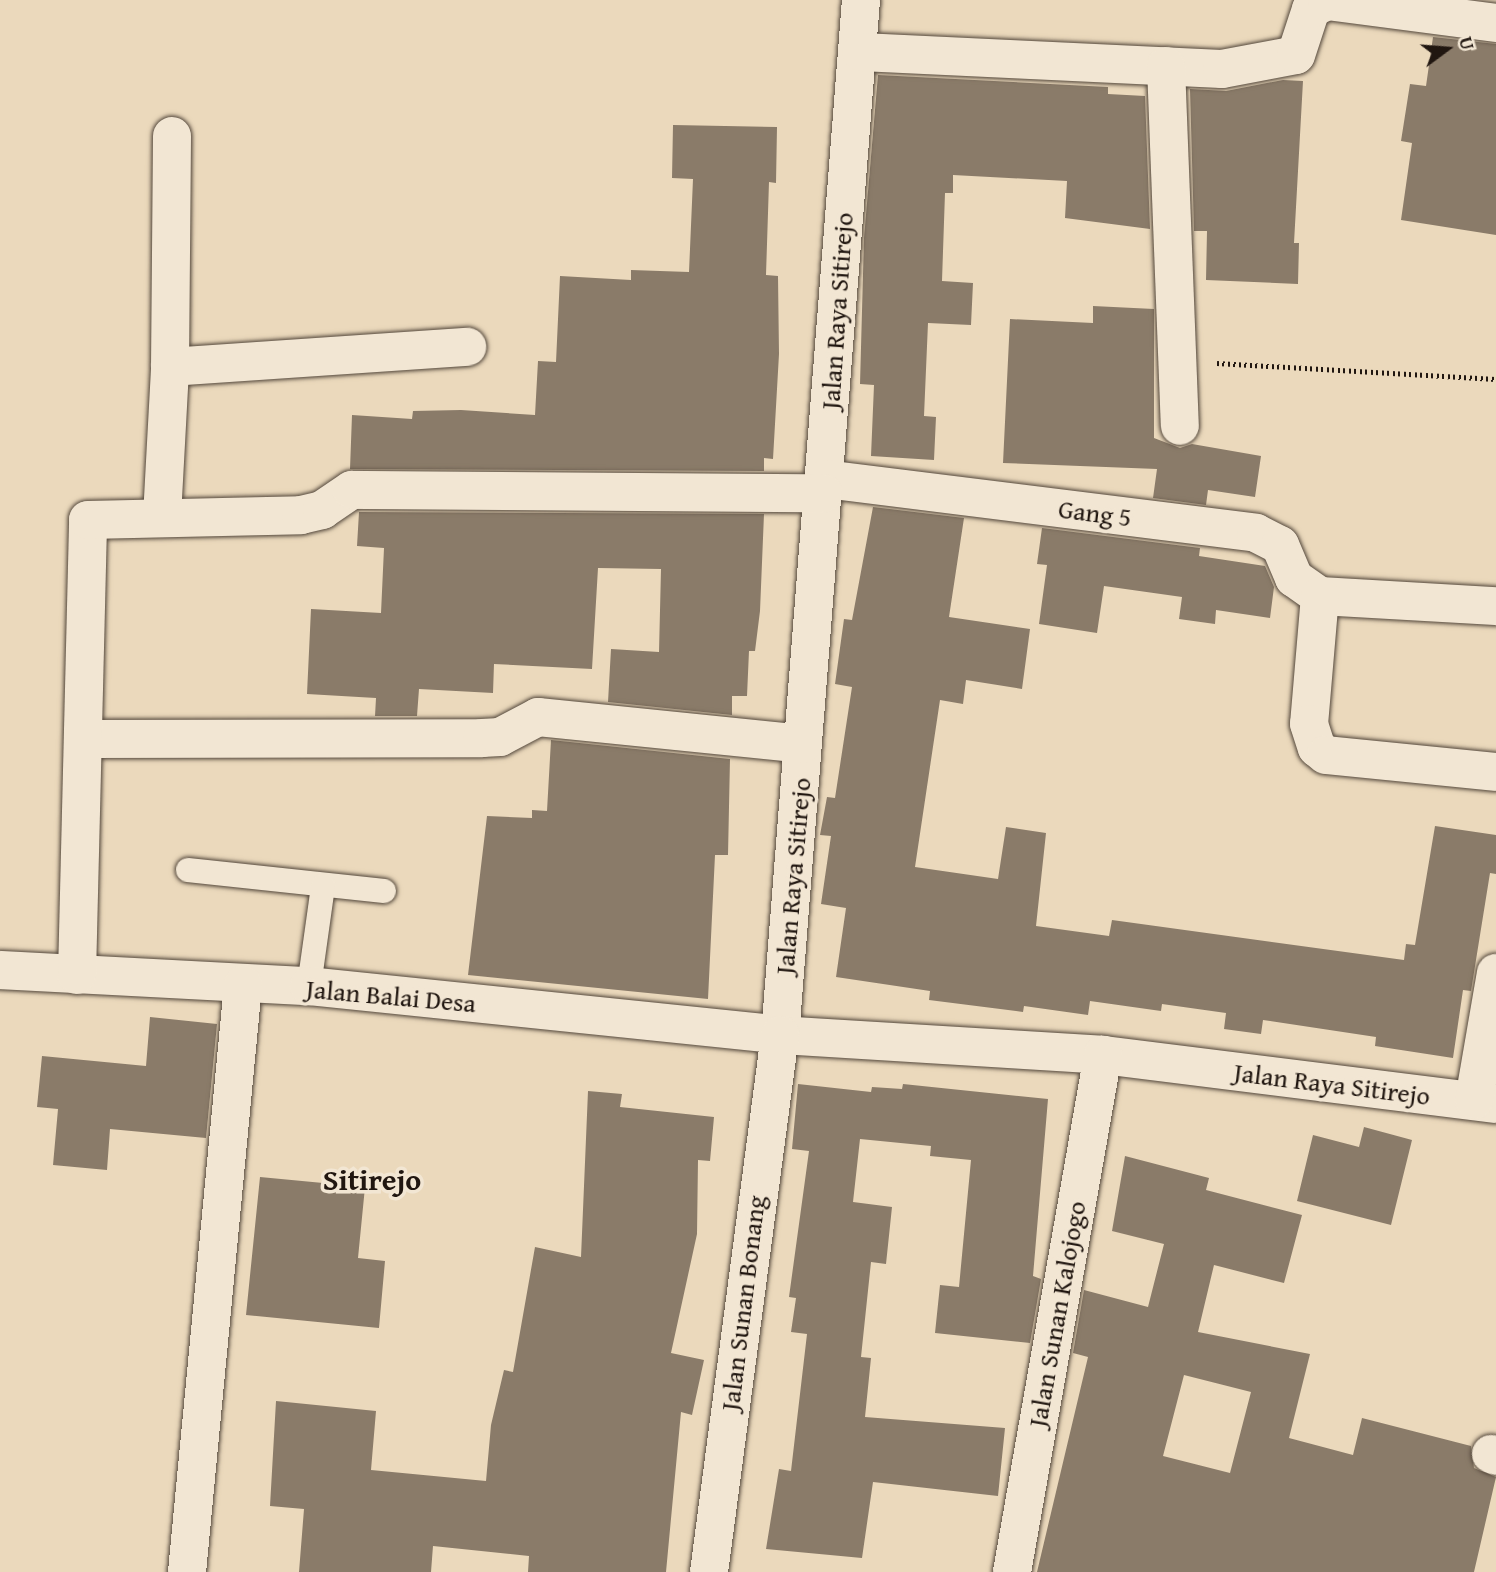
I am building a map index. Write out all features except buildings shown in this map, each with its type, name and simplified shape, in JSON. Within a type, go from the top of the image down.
[{"type":"street","name":"Jalan Raya Sitirejo","points":[[862,0],[861,52],[780,1035],[1103,1055],[1485,1102]]},
{"type":"street","points":[[861,52],[1222,69],[1286,59],[1302,47],[1311,9],[1327,1],[1416,5],[1496,23]]},
{"type":"street","points":[[1166,66],[1180,426]]},
{"type":"street","points":[[162,517],[170,367],[172,136]]},
{"type":"street","points":[[170,367],[467,347]]},
{"type":"street","name":"Gang 5","points":[[87,739],[88,520],[301,514],[322,510],[352,491],[824,486],[1256,533],[1280,545],[1294,578],[1328,596]]},
{"type":"street","points":[[1496,606],[1328,596],[1309,724],[1317,748],[1326,755],[1496,772]]},
{"type":"street","points":[[77,975],[87,739],[482,738],[500,737],[538,717],[803,744]]},
{"type":"street","name":"Jalan Balai Desa","points":[[0,970],[243,985],[309,986],[780,1035]]},
{"type":"street","points":[[1485,1102],[1496,973]]},
{"type":"street","points":[[187,1572],[198,1405],[243,985]]},
{"type":"street","name":"Jalan Sunan Bonang","points":[[709,1572],[780,1035]]},
{"type":"street","name":"Jalan Sunan Kalojogo","points":[[1012,1572],[1103,1055]]},
{"type":"lane","points":[[188,870],[384,891]]},
{"type":"lane","points":[[309,986],[323,886]]},
{"type":"path","points":[[1178,361],[1496,379]]},
{"type":"district","name":"Sitirejo","points":[[372,1179]]}]
